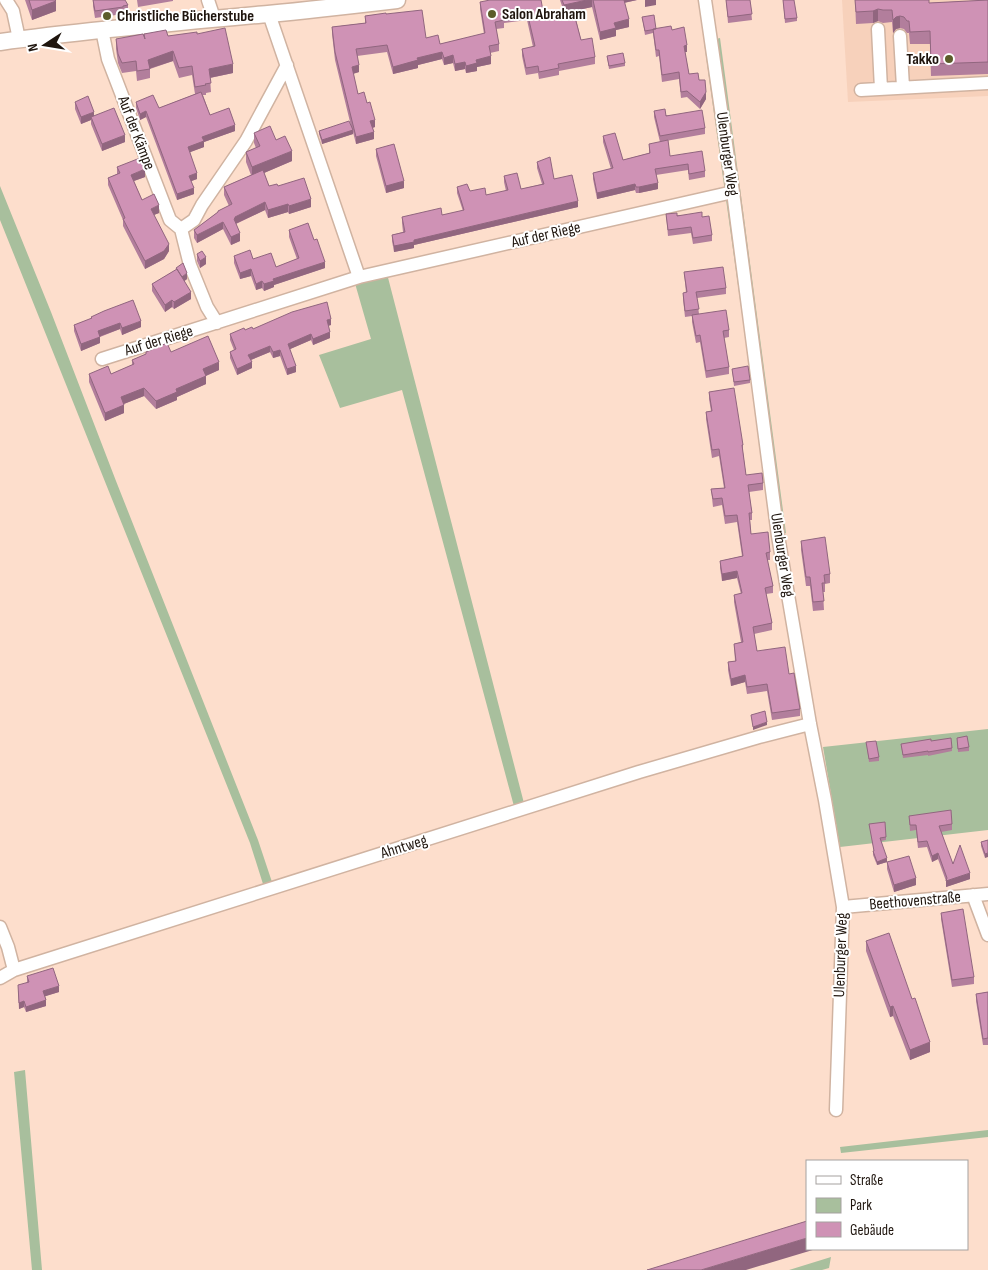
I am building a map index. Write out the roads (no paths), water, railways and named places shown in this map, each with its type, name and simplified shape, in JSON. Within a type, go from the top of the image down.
[{"type":"main road","points":[[0,42],[397,0]]},
{"type":"street","points":[[6,0],[13,11],[19,40]]},
{"type":"street","points":[[208,0],[214,18]]},
{"type":"street","name":"Ulenburger Weg","points":[[705,0],[733,192],[778,536],[843,907],[836,1110]]},
{"type":"street","points":[[269,14],[359,277]]},
{"type":"street","points":[[878,29],[881,89]]},
{"type":"street","name":"Auf der Kämpe","points":[[102,30],[108,59],[170,220],[181,229],[190,265],[207,307],[217,323]]},
{"type":"street","points":[[900,36],[903,87]]},
{"type":"street","points":[[181,229],[194,220],[202,205],[246,141],[287,65]]},
{"type":"street","points":[[861,90],[988,83]]},
{"type":"street","name":"Auf der Riege","points":[[102,359],[359,277],[733,192]]},
{"type":"street","name":"Ahntweg","points":[[0,978],[14,970],[639,772],[810,724]]},
{"type":"street","name":"Beethovenstraße","points":[[843,907],[988,894]]},
{"type":"street","points":[[973,895],[988,935]]},
{"type":"street","points":[[0,927],[14,970]]},
{"type":"place","name":"Salon Abraham","points":[[492,14]]},
{"type":"place","name":"Christliche Bücherstube","points":[[107,16]]},
{"type":"place","name":"Takko","points":[[949,59]]}]
